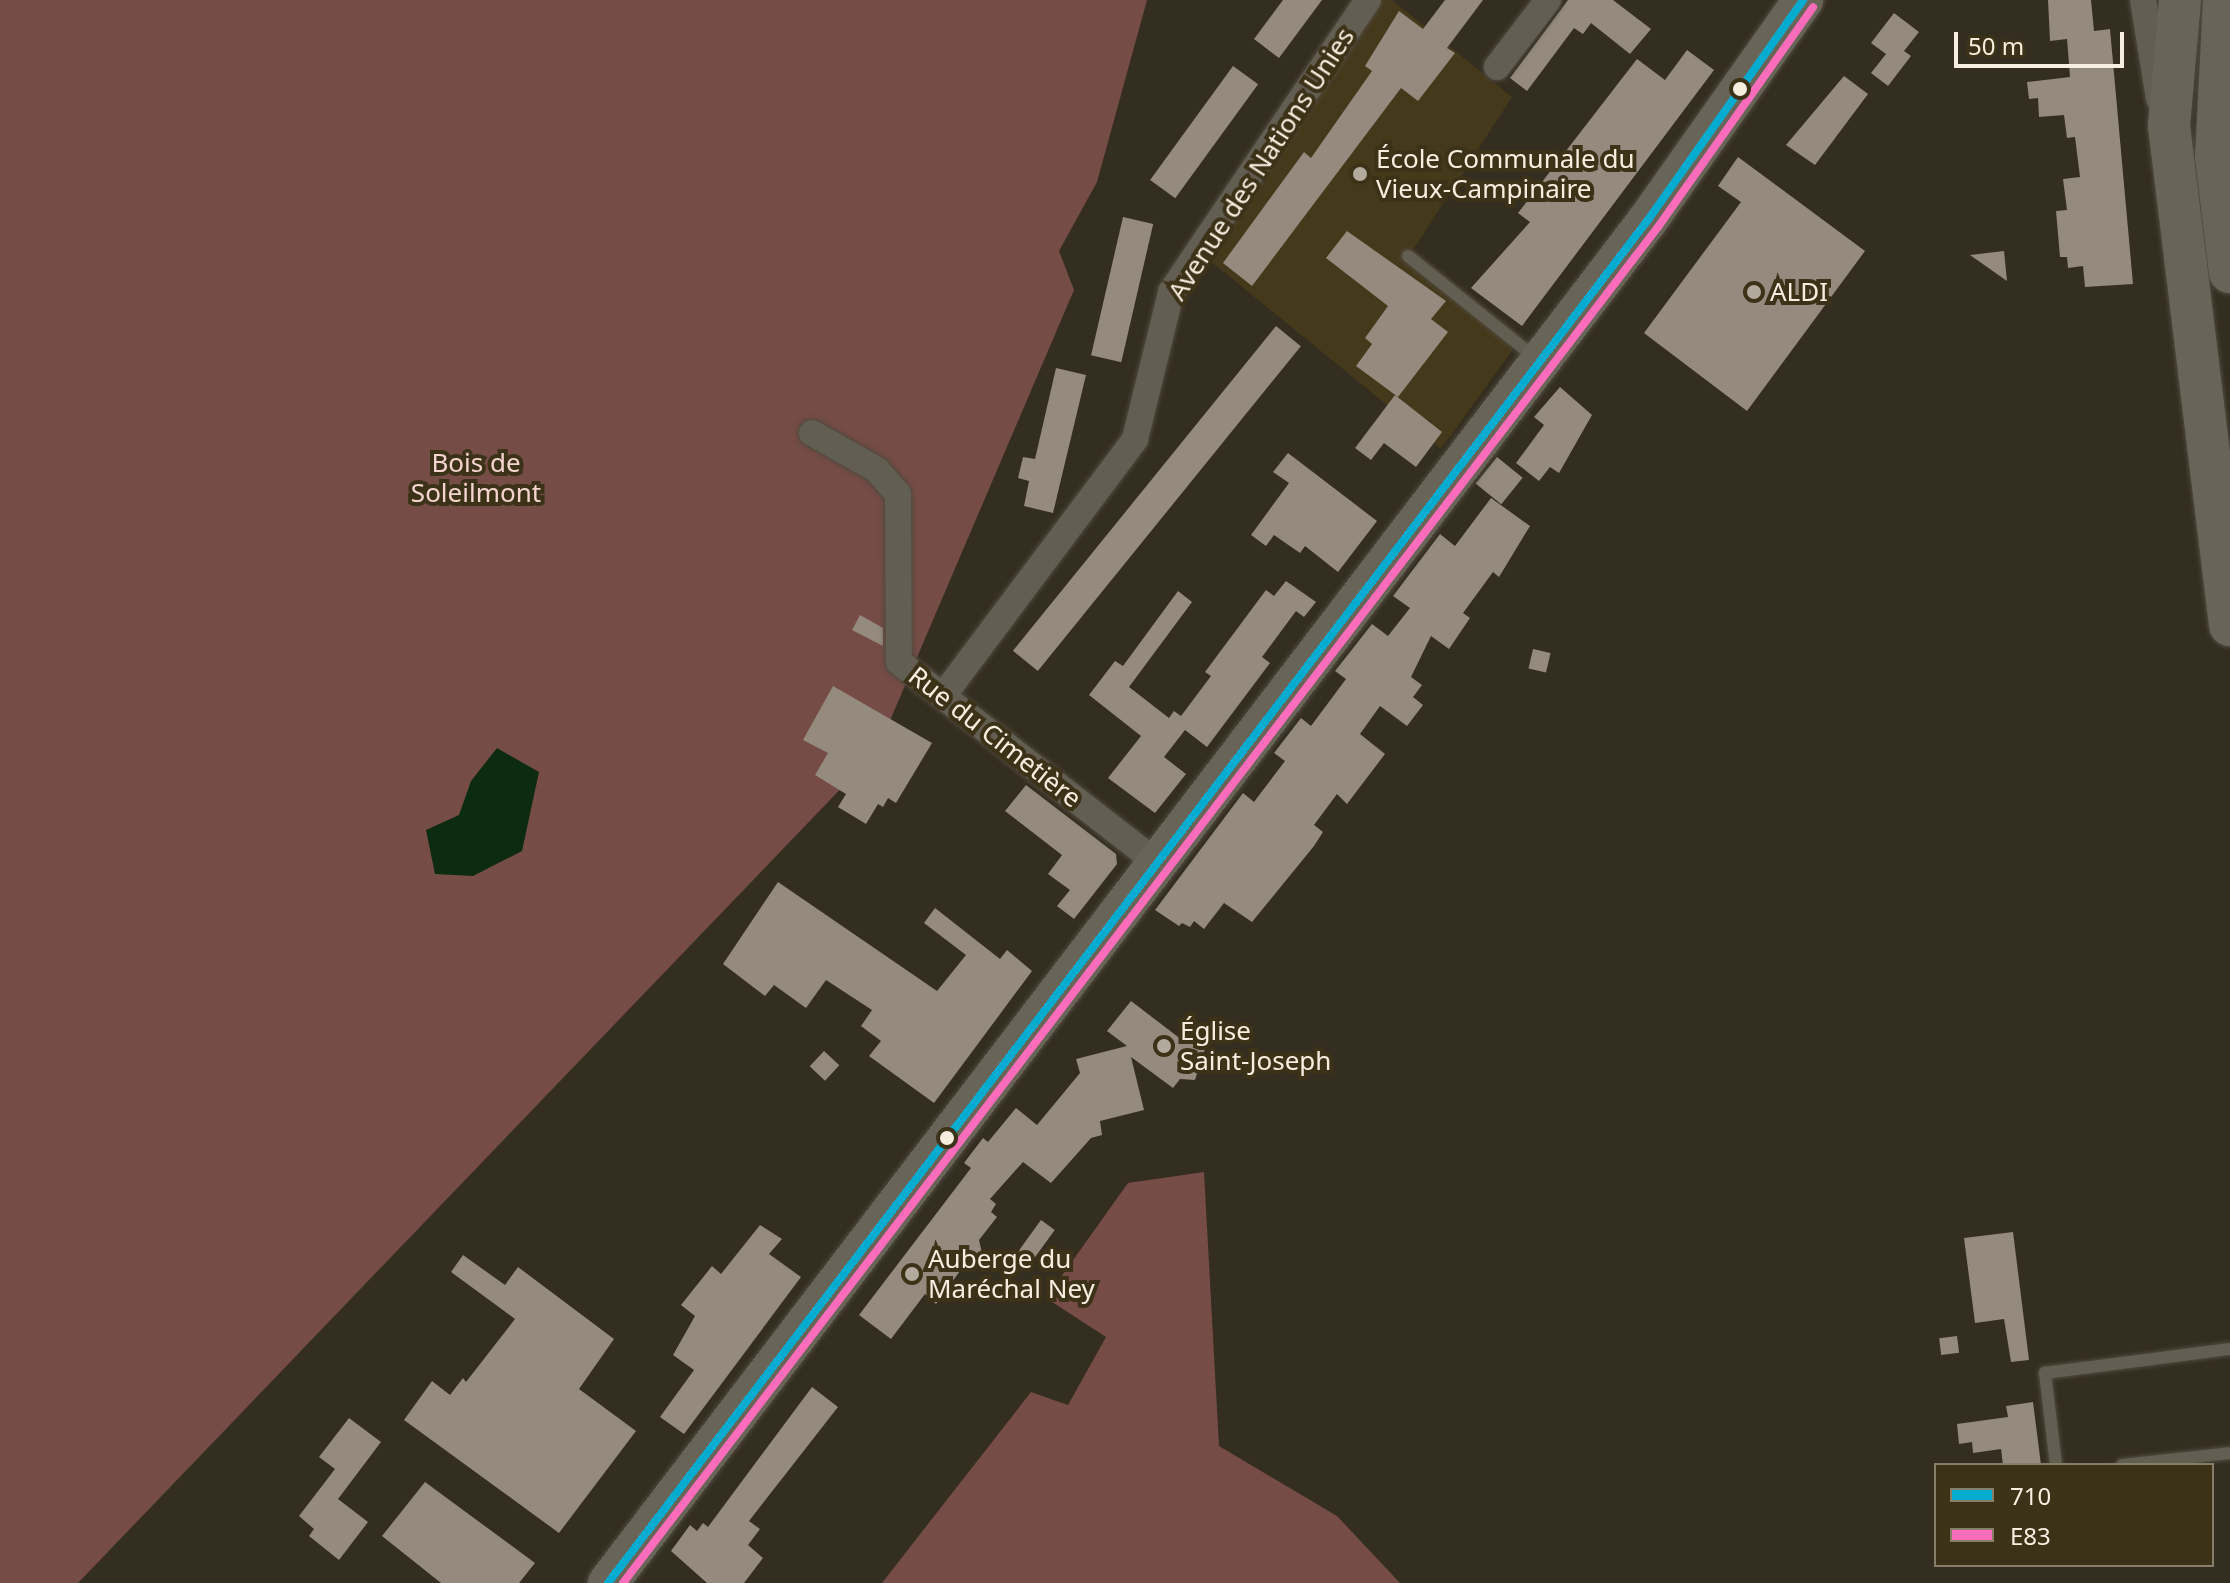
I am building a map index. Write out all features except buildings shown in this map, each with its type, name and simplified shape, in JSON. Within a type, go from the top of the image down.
[{"type":"highway","points":[[2180,0],[2169,126],[2230,625]]},
{"type":"highway","points":[[2224,0],[2216,157],[2230,272]]},
{"type":"main road","points":[[608,1583],[1537,359],[1648,220],[1803,0]]},
{"type":"street","name":"Avenue des Nations Unies","points":[[943,696],[1135,439],[1171,292],[1368,0]]},
{"type":"street","points":[[1497,67],[1548,0]]},
{"type":"street","points":[[2143,0],[2157,93],[2169,126]]},
{"type":"street","name":"Rue du Cimetière","points":[[812,433],[877,470],[898,494],[899,662],[1156,862]]},
{"type":"lane","points":[[1408,256],[1537,359]]},
{"type":"lane","points":[[2056,1463],[2045,1373],[2230,1349]]},
{"type":"lane","points":[[2140,1463],[2230,1453]]},
{"type":"shaded area","name":"École Communale du Vieux-Campinaire","points":[[1373,0],[1392,0],[1512,97],[1413,250],[1522,337],[1441,449],[1203,255]]},
{"type":"shaded area","points":[[497,748],[539,772],[522,851],[473,876],[435,874],[426,830],[459,815],[471,781]]},
{"type":"green space","name":"Bois de Soleilmont","points":[[0,0],[1147,0],[1097,182],[1059,251],[1074,290],[877,751],[78,1583],[0,1583]]},
{"type":"green space","points":[[1204,1172],[1219,1446],[1337,1516],[1400,1583],[882,1583],[1031,1392],[1068,1405],[1106,1337],[1046,1298],[1128,1183]]},
{"type":"transit line","name":"710","points":[[608,1583],[1648,220],[1803,0]]},
{"type":"transit line","name":"E83","points":[[623,1583],[1658,227],[1813,7]]},
{"type":"place","name":"École Communale du Vieux-Campinaire","points":[[1360,174]]},
{"type":"place","name":"ALDI","points":[[1754,292]]},
{"type":"place","name":"Église Saint-Joseph","points":[[1164,1046]]},
{"type":"place","name":"Auberge du Maréchal Ney","points":[[912,1274]]}]
